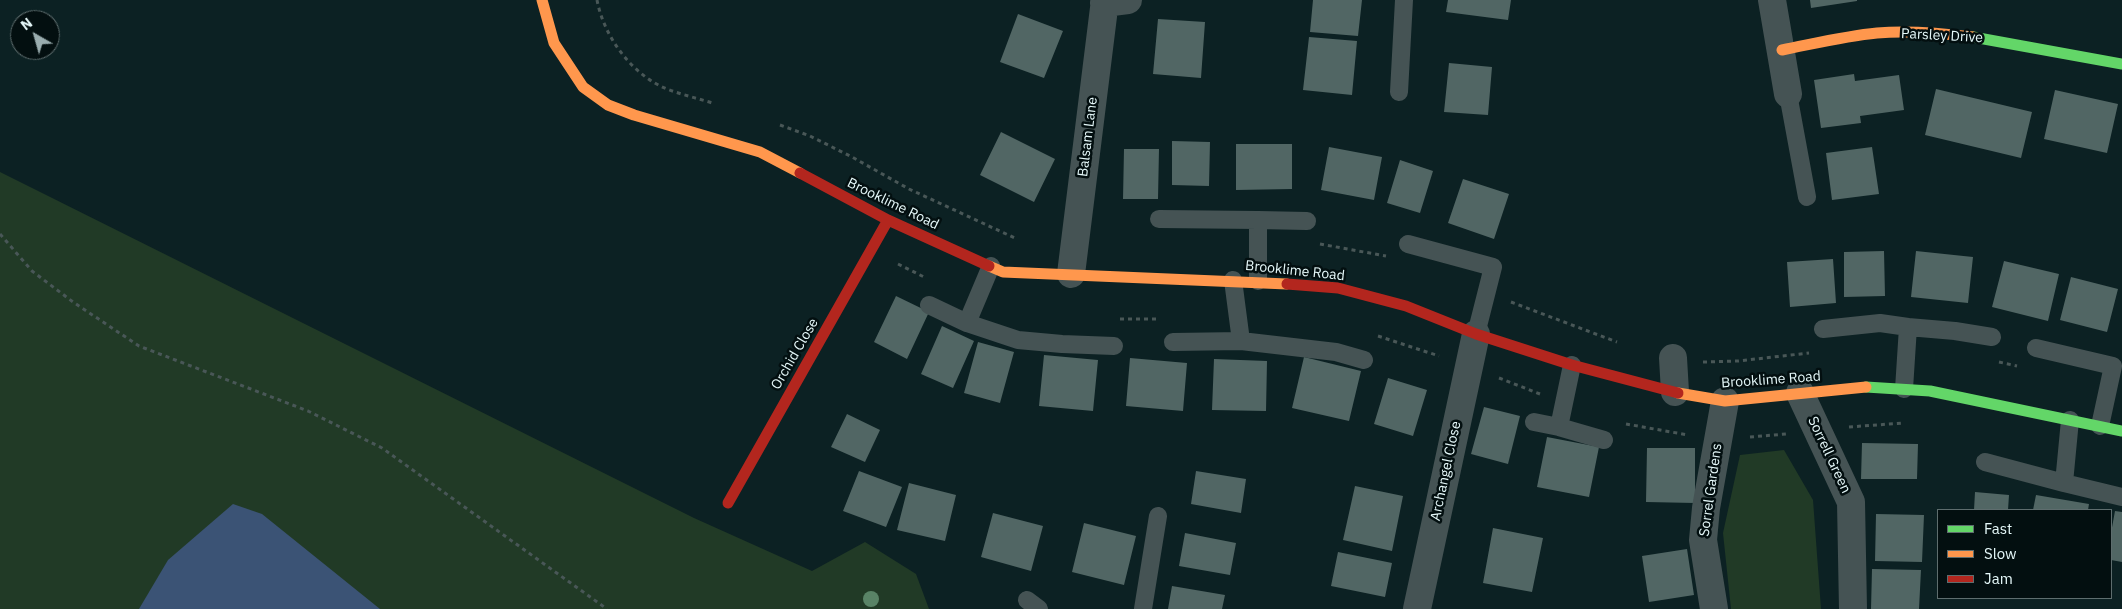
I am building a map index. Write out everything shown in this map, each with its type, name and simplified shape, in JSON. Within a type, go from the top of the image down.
[{"type":"street","name":"Brooklime Road","points":[[542,0],[554,43],[583,86],[608,105],[634,115],[760,152],[888,220],[1003,272],[1258,281],[1338,288],[1406,306],[1476,334],[1572,364],[1675,392],[1725,401],[1869,387],[1930,391],[2122,431]]},
{"type":"street","points":[[1772,0],[1788,94]]},
{"type":"street","name":"Balsam Lane","points":[[1071,274],[1112,1]]},
{"type":"street","name":"Parsley Drive","points":[[1782,50],[1843,38],[1905,32],[1986,38],[2122,64]]},
{"type":"street","name":"Orchid Close","points":[[728,502],[888,220]]},
{"type":"street","name":"Archangel Close","points":[[1417,609],[1476,334]]},
{"type":"street","points":[[1673,358],[1675,392]]},
{"type":"street","name":"Sorrell Green","points":[[1800,393],[1851,502],[1852,609]]},
{"type":"street","name":"Sorrel Gardens","points":[[1714,609],[1703,540],[1706,508],[1725,401]]},
{"type":"lane","points":[[1399,92],[1404,0]]},
{"type":"lane","points":[[1788,94],[1807,197]]},
{"type":"lane","points":[[1159,219],[1307,221]]},
{"type":"lane","points":[[1258,220],[1258,281]]},
{"type":"lane","points":[[1408,244],[1493,267],[1476,334]]},
{"type":"lane","points":[[967,322],[990,266]]},
{"type":"lane","points":[[1233,280],[1240,341]]},
{"type":"lane","points":[[929,305],[967,322],[1018,340],[1114,346]]},
{"type":"lane","points":[[1822,329],[1880,323],[1992,338]]},
{"type":"lane","points":[[1904,389],[1908,328]]},
{"type":"lane","points":[[1173,342],[1240,341],[1336,352],[1364,360]]},
{"type":"lane","points":[[2036,348],[2118,367],[2100,426]]},
{"type":"lane","points":[[1559,427],[1572,364]]},
{"type":"lane","points":[[2064,483],[2070,420]]},
{"type":"lane","points":[[1534,422],[1604,440]]},
{"type":"lane","points":[[1985,462],[2122,497]]},
{"type":"lane","points":[[1143,609],[1158,516]]},
{"type":"path","points":[[597,0],[599,11],[608,32],[635,68],[653,82],[667,89],[722,106]]},
{"type":"path","points":[[776,123],[810,136],[909,189],[1011,237],[1022,240]]},
{"type":"path","points":[[0,234],[32,271],[73,302],[139,346],[308,411],[382,448],[607,609]]},
{"type":"path","points":[[1311,244],[1354,249],[1388,256]]},
{"type":"path","points":[[1486,294],[1590,330],[1623,345]]},
{"type":"green space","points":[[0,172],[694,518],[812,571],[865,542],[916,574],[929,609],[0,609]]},
{"type":"green space","points":[[1784,450],[1813,500],[1821,609],[1731,609],[1723,533],[1740,455]]},
{"type":"water","points":[[233,504],[262,514],[380,609],[139,609],[168,560]]},
{"type":"building","points":[[1313,0],[1362,0],[1358,36],[1310,32]]},
{"type":"building","points":[[1448,0],[1511,0],[1508,20],[1446,12]]},
{"type":"building","points":[[1810,0],[1857,0],[1857,1],[1811,8]]},
{"type":"building","points":[[1018,14],[1063,31],[1044,78],[1000,62]]},
{"type":"building","points":[[1158,19],[1205,22],[1201,78],[1153,74]]},
{"type":"building","points":[[1309,37],[1357,41],[1352,95],[1303,90]]},
{"type":"building","points":[[1449,63],[1492,67],[1488,115],[1444,112]]},
{"type":"building","points":[[1854,74],[1855,81],[1899,75],[1904,110],[1860,116],[1861,123],[1821,128],[1814,80]]},
{"type":"building","points":[[1936,89],[2032,112],[2021,158],[1925,135]]},
{"type":"building","points":[[2055,90],[2118,104],[2107,153],[2044,139]]},
{"type":"building","points":[[1001,132],[1055,159],[1034,202],[980,175]]},
{"type":"building","points":[[1172,141],[1210,142],[1209,186],[1172,185]]},
{"type":"building","points":[[1236,144],[1292,144],[1292,189],[1236,190]]},
{"type":"building","points":[[1329,147],[1382,157],[1374,200],[1321,190]]},
{"type":"building","points":[[1872,147],[1879,194],[1832,200],[1826,153]]},
{"type":"building","points":[[1124,149],[1159,149],[1158,199],[1123,199]]},
{"type":"building","points":[[1400,160],[1433,171],[1420,213],[1387,203]]},
{"type":"building","points":[[1463,179],[1509,194],[1494,239],[1448,223]]},
{"type":"building","points":[[1884,251],[1885,296],[1844,297],[1844,252]]},
{"type":"building","points":[[1916,251],[1973,257],[1968,303],[1911,297]]},
{"type":"building","points":[[1833,259],[1836,303],[1790,307],[1787,262]]},
{"type":"building","points":[[2004,261],[2059,274],[2048,321],[1992,307]]},
{"type":"building","points":[[2071,277],[2118,289],[2107,332],[2060,320]]},
{"type":"building","points":[[896,296],[929,312],[907,359],[874,342]]},
{"type":"building","points":[[942,326],[974,341],[953,388],[921,374]]},
{"type":"building","points":[[978,342],[1014,352],[1000,403],[964,393]]},
{"type":"building","points":[[1044,355],[1098,360],[1093,411],[1039,406]]},
{"type":"building","points":[[1304,357],[1361,371],[1349,421],[1292,408]]},
{"type":"building","points":[[1130,358],[1187,363],[1183,411],[1126,406]]},
{"type":"building","points":[[1214,359],[1267,361],[1266,411],[1212,410]]},
{"type":"building","points":[[1388,378],[1427,390],[1413,436],[1374,424]]},
{"type":"building","points":[[1484,407],[1520,416],[1508,464],[1471,454]]},
{"type":"building","points":[[847,414],[880,430],[865,462],[831,447]]},
{"type":"building","points":[[1547,437],[1599,447],[1589,497],[1537,487]]},
{"type":"building","points":[[1862,443],[1918,444],[1917,479],[1861,479]]},
{"type":"building","points":[[1647,448],[1695,448],[1695,503],[1646,502]]},
{"type":"building","points":[[859,471],[902,487],[886,527],[843,511]]},
{"type":"building","points":[[1196,471],[1246,479],[1241,513],[1191,504]]},
{"type":"building","points":[[909,483],[956,495],[945,541],[897,530]]},
{"type":"building","points":[[1355,486],[1403,496],[1392,551],[1343,540]]},
{"type":"building","points":[[1975,492],[2009,495],[2008,509],[1974,509]]},
{"type":"building","points":[[2036,495],[2089,504],[2088,509],[2033,509]]},
{"type":"building","points":[[2115,511],[2122,512],[2122,562],[2112,560],[2112,528]]},
{"type":"building","points":[[993,513],[1043,526],[1031,571],[981,557]]},
{"type":"building","points":[[1876,514],[1924,515],[1922,562],[1875,561]]},
{"type":"building","points":[[1084,523],[1136,536],[1124,585],[1072,572]]},
{"type":"building","points":[[1493,528],[1543,538],[1532,592],[1483,583]]},
{"type":"building","points":[[1185,533],[1236,543],[1230,575],[1179,566]]},
{"type":"building","points":[[1687,549],[1694,595],[1649,602],[1642,556]]},
{"type":"building","points":[[1338,552],[1392,563],[1385,597],[1331,586]]},
{"type":"building","points":[[1872,569],[1921,570],[1919,609],[1871,609]]},
{"type":"building","points":[[1172,586],[1225,595],[1222,609],[1168,609]]},
{"type":"traffic: fast","points":[[1973,37],[2122,64]]},
{"type":"traffic: fast","points":[[1866,387],[1930,391],[2122,431]]},
{"type":"traffic: slow","points":[[542,0],[554,43],[583,87],[608,105],[634,115],[760,152],[800,173]]},
{"type":"traffic: slow","points":[[1782,50],[1829,40],[1889,32],[1925,32],[1973,37]]},
{"type":"traffic: slow","points":[[989,266],[1003,272],[1287,284]]},
{"type":"traffic: slow","points":[[1678,393],[1725,401],[1866,387]]},
{"type":"traffic: jam","points":[[800,173],[888,220],[989,266]]},
{"type":"traffic: jam","points":[[728,503],[888,220]]},
{"type":"traffic: jam","points":[[1287,284],[1338,288],[1406,306],[1476,334],[1572,365],[1678,393]]}]
